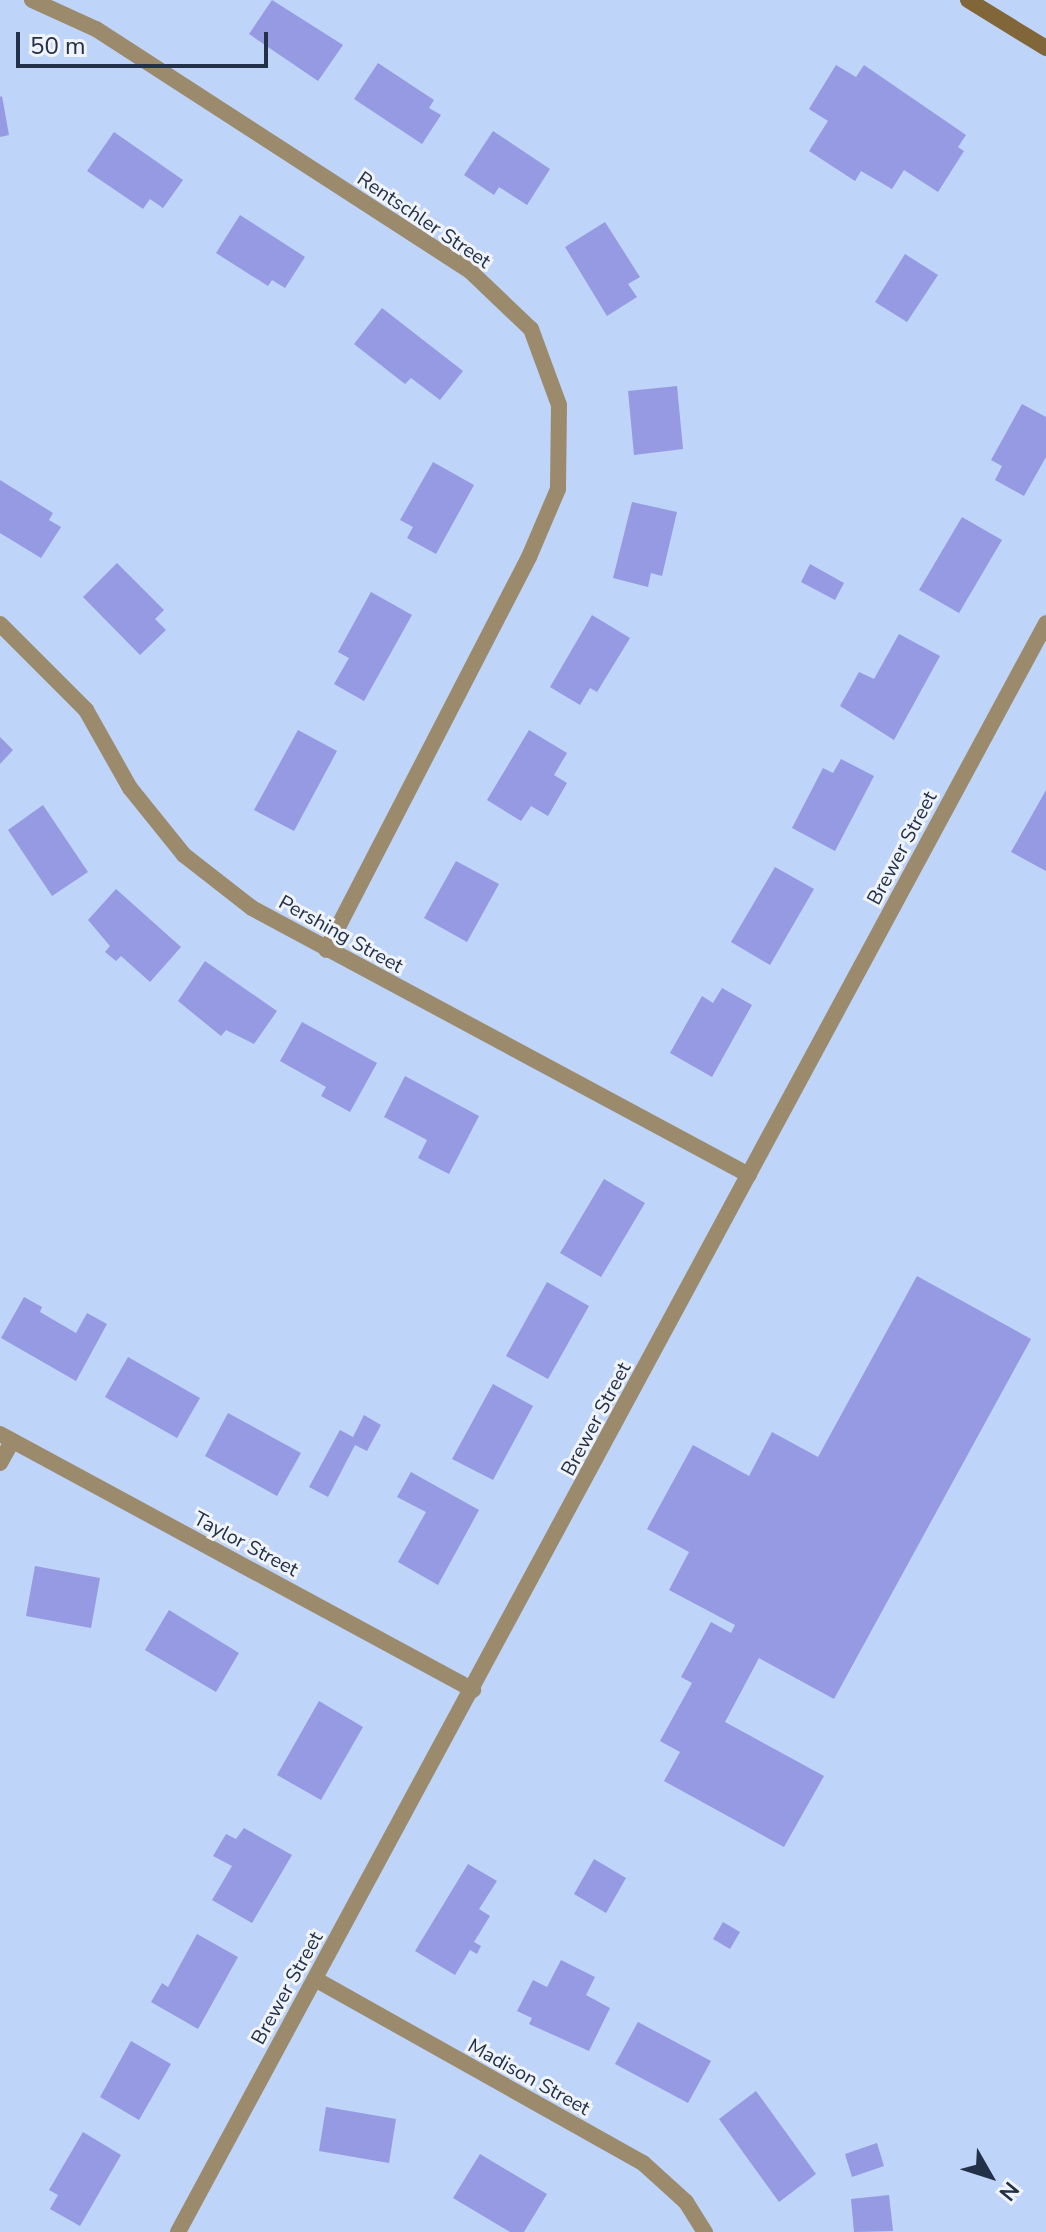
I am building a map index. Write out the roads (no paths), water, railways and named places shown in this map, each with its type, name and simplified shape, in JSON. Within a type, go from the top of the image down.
[{"type":"main road","points":[[968,0],[1046,48]]},
{"type":"street","name":"Rentschler Street","points":[[32,0],[96,29],[470,271],[531,329],[559,405],[558,489],[529,557],[326,950]]},
{"type":"street","name":"Brewer Street","points":[[178,2232],[1046,623]]},
{"type":"street","name":"Pershing Street","points":[[0,624],[36,654],[86,710],[130,788],[184,855],[252,908],[749,1175]]},
{"type":"street","name":"Taylor Street","points":[[6,1438],[473,1690]]},
{"type":"street","points":[[0,1463],[6,1438]]},
{"type":"street","name":"Madison Street","points":[[315,1979],[643,2163],[686,2202],[705,2232]]}]
